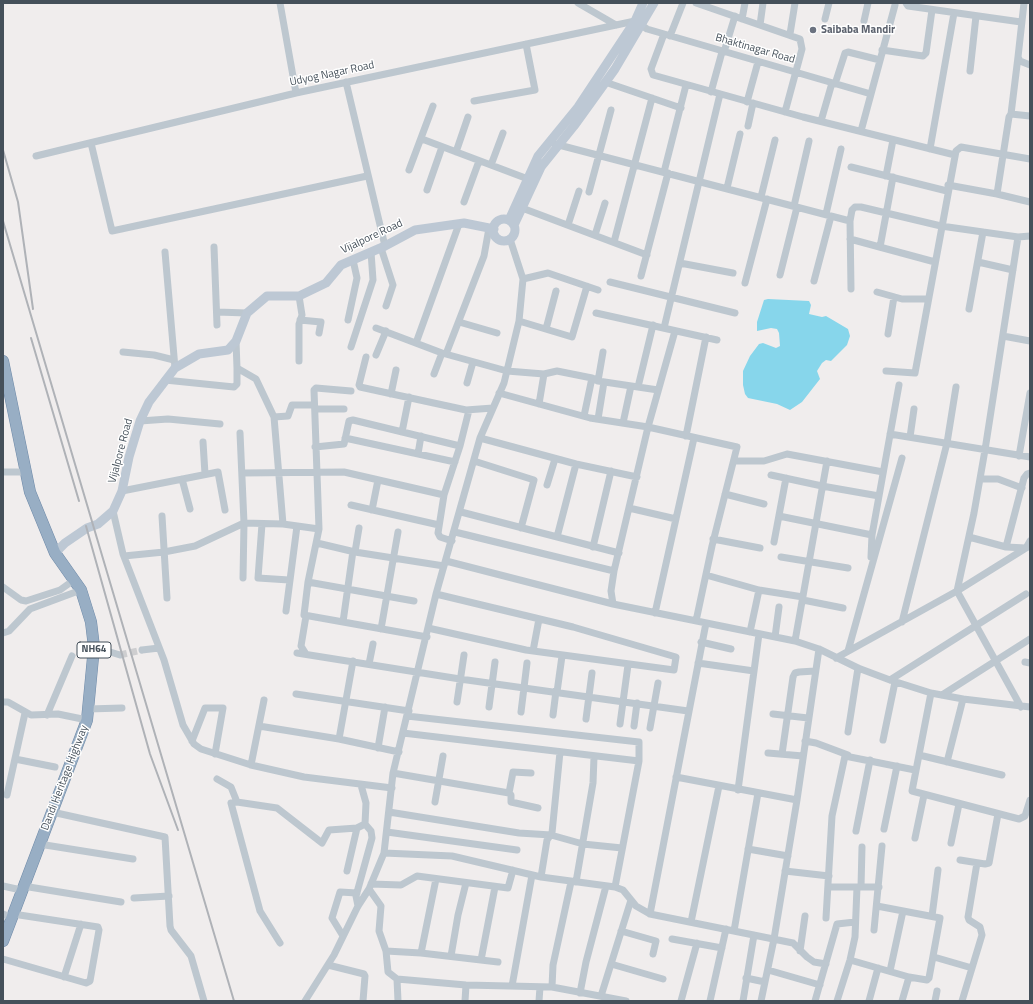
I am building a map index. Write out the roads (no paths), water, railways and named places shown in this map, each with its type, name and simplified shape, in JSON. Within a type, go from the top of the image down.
[{"type":"highway","name":"Dandi Heritage Highway","points":[[3,361],[30,492],[55,553],[81,590],[90,622],[94,647],[87,714],[52,812],[22,888],[9,915],[3,941]]},
{"type":"main road","points":[[512,223],[522,208],[541,167],[605,82],[638,23],[643,3]]},
{"type":"main road","points":[[512,223],[499,221],[491,228],[497,238],[503,241],[510,239],[515,231],[512,223],[538,156],[578,107],[654,3]]},
{"type":"main road","name":"Vijalpore Road","points":[[55,553],[65,543],[87,528],[98,524],[113,512],[122,491],[129,457],[140,421],[174,364],[198,354],[228,350],[236,342],[248,313],[267,296],[299,296],[326,283],[340,265],[383,247],[415,230],[459,224],[491,228]]},
{"type":"street","points":[[280,3],[296,93]]},
{"type":"street","points":[[578,3],[616,25]]},
{"type":"street","points":[[682,3],[651,72],[653,75],[785,112],[955,155]]},
{"type":"street","points":[[696,3],[717,6],[734,16],[790,34],[800,39],[802,49],[785,112]]},
{"type":"street","points":[[742,19],[745,3]]},
{"type":"street","points":[[760,25],[763,3]]},
{"type":"street","points":[[790,34],[796,3]]},
{"type":"street","points":[[825,19],[828,3]]},
{"type":"street","points":[[864,21],[868,3]]},
{"type":"street","points":[[906,3],[908,6],[932,10],[1021,22]]},
{"type":"street","points":[[861,131],[895,5]]},
{"type":"street","points":[[998,194],[1009,117],[1011,114],[1021,22],[1026,6]]},
{"type":"street","points":[[882,50],[923,56],[926,53],[932,10]]},
{"type":"street","points":[[930,149],[954,13]]},
{"type":"street","points":[[711,92],[734,16]]},
{"type":"street","points":[[970,71],[976,16]]},
{"type":"street","name":"Udyog Nagar Road","points":[[36,156],[296,93],[616,25],[638,23]]},
{"type":"street","name":"Bhaktinagar Road","points":[[638,23],[667,35],[871,94]]},
{"type":"street","points":[[474,101],[535,90],[526,44]]},
{"type":"street","points":[[822,121],[833,83],[845,53],[848,52],[880,60]]},
{"type":"street","points":[[1018,58],[1020,61],[1030,65]]},
{"type":"street","points":[[748,126],[750,102],[758,62]]},
{"type":"street","points":[[346,82],[393,285],[386,306]]},
{"type":"street","points":[[605,82],[681,108]]},
{"type":"street","points":[[641,276],[686,85]]},
{"type":"street","points":[[664,328],[720,94]]},
{"type":"street","points":[[614,242],[652,98]]},
{"type":"street","points":[[409,170],[422,140],[433,106]]},
{"type":"street","points":[[589,192],[612,110]]},
{"type":"street","points":[[1011,114],[1030,116]]},
{"type":"street","points":[[456,152],[468,118]]},
{"type":"street","points":[[491,165],[502,133]]},
{"type":"street","points":[[727,188],[740,134]]},
{"type":"street","points":[[422,140],[528,179]]},
{"type":"street","points":[[745,283],[775,140]]},
{"type":"street","points":[[880,247],[886,213],[893,140]]},
{"type":"street","points":[[780,275],[809,141]]},
{"type":"street","points":[[549,142],[850,221]]},
{"type":"street","points":[[91,143],[112,230],[367,176]]},
{"type":"street","points":[[427,190],[442,147]]},
{"type":"street","points":[[886,371],[915,373],[956,151],[961,147],[1030,159]]},
{"type":"street","points":[[814,281],[840,149]]},
{"type":"street","points":[[464,202],[480,161]]},
{"type":"street","points":[[851,167],[948,188],[998,194],[1030,202]]},
{"type":"street","points":[[568,225],[579,191]]},
{"type":"street","points":[[595,235],[605,203]]},
{"type":"street","points":[[851,289],[850,221],[852,210],[855,207],[941,226],[1018,237],[1030,236]]},
{"type":"street","points":[[522,208],[647,255]]},
{"type":"street","points":[[416,343],[459,224]]},
{"type":"street","points":[[434,374],[459,322],[484,256],[491,228]]},
{"type":"street","points":[[969,309],[983,232]]},
{"type":"street","points":[[1018,237],[980,479],[969,537],[956,591],[1021,707]]},
{"type":"street","points":[[305,1001],[328,965],[358,906],[370,886],[384,853],[393,773],[427,637],[436,594],[480,438],[507,371],[519,321],[523,279],[510,239]]},
{"type":"street","points":[[850,239],[935,262]]},
{"type":"street","points":[[214,247],[217,325]]},
{"type":"street","points":[[124,352],[154,355],[174,364],[165,252]]},
{"type":"street","points":[[352,347],[373,280],[372,252]]},
{"type":"street","points":[[348,320],[357,278],[353,260]]},
{"type":"street","points":[[978,262],[1013,270]]},
{"type":"street","points":[[680,263],[733,273]]},
{"type":"street","points":[[523,279],[545,273],[598,290]]},
{"type":"street","points":[[610,282],[735,313]]},
{"type":"street","points":[[519,321],[572,337],[587,286]]},
{"type":"street","points":[[546,329],[556,292]]},
{"type":"street","points":[[878,292],[894,297],[915,300],[928,298]]},
{"type":"street","points":[[299,296],[302,315],[300,320],[299,361]]},
{"type":"street","points":[[888,334],[894,297]]},
{"type":"street","points":[[217,312],[248,313]]},
{"type":"street","points":[[596,313],[717,340]]},
{"type":"street","points":[[300,320],[321,322],[319,333]]},
{"type":"street","points":[[459,322],[497,333]]},
{"type":"street","points":[[638,387],[653,325]]},
{"type":"street","points":[[376,328],[444,353],[507,371],[544,374],[557,371],[598,380],[658,390]]},
{"type":"street","points":[[376,355],[386,331]]},
{"type":"street","points":[[613,604],[611,591],[614,571],[648,427],[675,331]]},
{"type":"street","points":[[1003,336],[1030,341]]},
{"type":"street","points":[[686,436],[706,338]]},
{"type":"street","points":[[165,380],[234,387],[237,384],[236,342]]},
{"type":"street","points":[[598,419],[598,380],[603,352]]},
{"type":"street","points":[[366,357],[359,386],[469,410],[493,408]]},
{"type":"street","points":[[467,383],[473,362]]},
{"type":"street","points":[[237,368],[256,379],[274,417],[283,524]]},
{"type":"street","points":[[391,394],[396,370]]},
{"type":"street","points":[[539,404],[544,374]]},
{"type":"street","points":[[584,416],[598,380]]},
{"type":"street","points":[[872,566],[872,535],[899,385]]},
{"type":"street","points":[[623,424],[631,386]]},
{"type":"street","points":[[902,622],[948,443],[956,387]]},
{"type":"street","points":[[306,654],[301,646],[306,616],[304,612],[308,582],[319,529],[315,472],[314,389],[351,391]]},
{"type":"street","points":[[499,393],[584,416],[623,424],[648,427],[737,447],[713,539],[696,621]]},
{"type":"street","points":[[1019,456],[1030,393]]},
{"type":"street","points":[[402,432],[409,398]]},
{"type":"street","points":[[274,417],[288,416],[292,405],[344,410]]},
{"type":"street","points":[[910,437],[914,409]]},
{"type":"street","points":[[452,541],[438,535],[439,525],[444,495],[460,446],[469,410]]},
{"type":"street","points":[[140,421],[168,419],[220,424]]},
{"type":"street","points":[[315,446],[342,445],[350,420],[460,446]]},
{"type":"street","points":[[240,433],[244,523],[243,578]]},
{"type":"street","points":[[890,434],[1030,457]]},
{"type":"street","points":[[418,454],[421,436]]},
{"type":"street","points":[[345,438],[455,462]]},
{"type":"street","points":[[480,438],[555,459],[637,477]]},
{"type":"street","points":[[655,612],[694,438]]},
{"type":"street","points":[[202,442],[205,474]]},
{"type":"street","points":[[734,461],[764,461],[787,454],[883,472]]},
{"type":"street","points":[[848,651],[902,458]]},
{"type":"street","points":[[547,484],[555,459]]},
{"type":"street","points":[[474,461],[534,480],[522,528]]},
{"type":"street","points":[[795,641],[827,462]]},
{"type":"street","points":[[557,537],[576,464]]},
{"type":"street","points":[[242,473],[279,471],[344,472],[444,495]]},
{"type":"street","points":[[593,547],[611,471]]},
{"type":"street","points":[[3,472],[26,472]]},
{"type":"street","points":[[122,491],[216,472],[220,474],[225,510]]},
{"type":"street","points":[[1006,547],[1024,478],[1030,473]]},
{"type":"street","points":[[771,475],[879,496]]},
{"type":"street","points":[[774,542],[786,478]]},
{"type":"street","points":[[182,479],[190,509]]},
{"type":"street","points":[[980,479],[998,479],[1022,488]]},
{"type":"street","points":[[372,510],[378,480]]},
{"type":"street","points":[[725,494],[764,504]]},
{"type":"street","points":[[351,505],[439,525]]},
{"type":"street","points":[[630,508],[676,519]]},
{"type":"street","points":[[113,512],[124,556],[159,648],[183,725],[192,742],[202,749],[251,765],[304,776],[360,785],[392,788]]},
{"type":"street","points":[[460,512],[619,553]]},
{"type":"street","points":[[162,516],[167,598]]},
{"type":"street","points":[[779,516],[816,525],[872,535]]},
{"type":"street","points":[[124,556],[164,552],[194,546],[244,523],[283,524],[319,529]]},
{"type":"street","points":[[262,524],[258,578],[289,580]]},
{"type":"street","points":[[286,611],[297,526]]},
{"type":"street","points":[[343,622],[347,589],[359,528]]},
{"type":"street","points":[[382,629],[386,596],[398,532]]},
{"type":"street","points":[[454,532],[614,571]]},
{"type":"street","points":[[969,537],[1006,547],[1029,546]]},
{"type":"street","points":[[713,539],[760,548]]},
{"type":"street","points":[[317,543],[394,558],[445,564],[613,604],[795,641],[819,649],[858,668],[892,681],[931,692],[963,699],[1030,707]]},
{"type":"street","points":[[836,658],[956,591],[1029,546]]},
{"type":"street","points":[[781,557],[848,568]]},
{"type":"street","points":[[706,575],[759,590],[803,598],[843,608]]},
{"type":"street","points":[[3,587],[26,602],[60,590],[74,580]]},
{"type":"street","points":[[308,582],[414,601]]},
{"type":"street","points":[[3,633],[9,631],[30,609],[81,590]]},
{"type":"street","points":[[750,632],[759,590]]},
{"type":"street","points":[[428,628],[533,651],[673,671],[677,658],[573,627],[436,594]]},
{"type":"street","points":[[883,740],[892,681],[1026,594]]},
{"type":"street","points":[[775,637],[779,607]]},
{"type":"street","points":[[306,616],[427,637]]},
{"type":"street","points":[[533,651],[539,619]]},
{"type":"street","points":[[650,914],[706,623]]},
{"type":"street","points":[[738,790],[759,634]]},
{"type":"street","points":[[942,695],[1030,639]]},
{"type":"street","points":[[702,642],[731,649]]},
{"type":"street","points":[[369,664],[373,644]]},
{"type":"street","points":[[94,647],[120,654]]},
{"type":"street","points":[[142,650],[159,648]]},
{"type":"street","points":[[761,1001],[774,939],[788,856],[819,649]]},
{"type":"street","points":[[297,653],[460,679],[688,711]]},
{"type":"street","points":[[457,702],[464,655]]},
{"type":"street","points":[[47,715],[72,656]]},
{"type":"street","points":[[553,715],[562,656]]},
{"type":"street","points":[[339,739],[353,661]]},
{"type":"street","points":[[489,707],[496,662]]},
{"type":"street","points":[[521,712],[527,663]]},
{"type":"street","points":[[698,663],[754,671]]},
{"type":"street","points":[[620,724],[628,665]]},
{"type":"street","points":[[848,732],[858,668]]},
{"type":"street","points":[[782,754],[795,673],[815,671]]},
{"type":"street","points":[[586,718],[592,673]]},
{"type":"street","points":[[650,728],[658,683]]},
{"type":"street","points":[[931,692],[912,791],[1019,819],[1022,818],[1027,810],[1030,800]]},
{"type":"street","points":[[296,694],[408,713],[635,741],[640,744],[639,761],[615,887]]},
{"type":"street","points":[[947,762],[963,699]]},
{"type":"street","points":[[251,765],[264,700]]},
{"type":"street","points":[[3,702],[31,715],[87,714],[122,708]]},
{"type":"street","points":[[634,726],[638,703]]},
{"type":"street","points":[[192,742],[205,708],[223,708],[215,754]]},
{"type":"street","points":[[378,748],[385,708]]},
{"type":"street","points":[[7,795],[25,713]]},
{"type":"street","points":[[773,714],[808,718]]},
{"type":"street","points":[[259,726],[339,739],[399,752]]},
{"type":"street","points":[[403,733],[594,757],[639,761]]},
{"type":"street","points":[[805,741],[816,743],[848,755],[915,770]]},
{"type":"street","points":[[541,877],[547,840],[550,835],[560,752]]},
{"type":"street","points":[[768,753],[803,756]]},
{"type":"street","points":[[826,918],[832,816],[844,758],[848,755]]},
{"type":"street","points":[[919,755],[1002,775]]},
{"type":"street","points":[[435,802],[443,756]]},
{"type":"street","points":[[552,987],[553,965],[583,844],[592,783],[594,757]]},
{"type":"street","points":[[14,759],[55,767]]},
{"type":"street","points":[[856,831],[870,760]]},
{"type":"street","points":[[884,829],[896,766]]},
{"type":"street","points":[[531,773],[513,772],[509,793],[511,794],[511,802],[538,808]]},
{"type":"street","points":[[393,773],[438,782],[509,793]]},
{"type":"street","points":[[676,777],[797,800]]},
{"type":"street","points":[[217,779],[232,787],[237,802]]},
{"type":"street","points":[[358,906],[356,899],[357,893],[372,838],[371,831],[365,824],[366,803],[360,785]]},
{"type":"street","points":[[690,922],[719,786]]},
{"type":"street","points":[[734,931],[758,793]]},
{"type":"street","points":[[915,838],[924,794]]},
{"type":"street","points":[[280,943],[260,911],[230,806],[231,803],[237,802],[277,808],[322,843],[329,830],[356,828],[365,824]]},
{"type":"street","points":[[951,843],[959,804]]},
{"type":"street","points":[[52,812],[165,837],[171,930],[191,956],[204,1001]]},
{"type":"street","points":[[389,812],[519,833],[550,835],[583,844],[622,848]]},
{"type":"street","points":[[960,860],[977,863],[989,863],[992,858],[998,814]]},
{"type":"street","points":[[347,871],[356,828]]},
{"type":"street","points":[[387,832],[517,850]]},
{"type":"street","points":[[39,844],[133,859]]},
{"type":"street","points":[[874,930],[882,846]]},
{"type":"street","points":[[837,1001],[850,960],[854,937],[862,847]]},
{"type":"street","points":[[748,849],[788,856]]},
{"type":"street","points":[[384,853],[452,856],[541,877],[615,887],[623,890],[636,906],[650,914],[754,934],[796,944],[800,951],[814,962],[826,964]]},
{"type":"street","points":[[962,1001],[982,935],[980,928],[969,920],[968,917],[977,863]]},
{"type":"street","points":[[370,886],[398,886],[416,876],[508,888],[513,870]]},
{"type":"street","points":[[932,916],[938,870]]},
{"type":"street","points":[[785,871],[828,876]]},
{"type":"street","points":[[512,986],[532,875]]},
{"type":"street","points":[[421,953],[436,879]]},
{"type":"street","points":[[451,956],[458,915],[466,883]]},
{"type":"street","points":[[3,886],[121,902]]},
{"type":"street","points":[[370,886],[381,906],[379,931],[386,951],[388,972],[398,979],[466,985],[552,987],[626,1001]]},
{"type":"street","points":[[580,993],[586,962],[606,886]]},
{"type":"street","points":[[481,960],[495,887]]},
{"type":"street","points":[[828,887],[879,887]]},
{"type":"street","points":[[343,936],[332,918],[340,892],[357,893]]},
{"type":"street","points":[[134,898],[169,896]]},
{"type":"street","points":[[601,996],[630,900]]},
{"type":"street","points":[[850,960],[909,976],[928,979],[934,957],[940,920],[938,917],[877,906]]},
{"type":"street","points":[[890,971],[903,911]]},
{"type":"street","points":[[3,958],[64,977],[86,983],[90,982],[99,930],[95,926],[9,915]]},
{"type":"street","points":[[800,951],[805,916]]},
{"type":"street","points":[[815,1001],[837,924],[855,922]]},
{"type":"street","points":[[64,977],[81,924]]},
{"type":"street","points":[[710,1001],[726,929]]},
{"type":"street","points":[[621,931],[656,941],[653,954]]},
{"type":"street","points":[[742,1001],[754,934]]},
{"type":"street","points":[[672,939],[722,948]]},
{"type":"street","points":[[681,1001],[697,943]]},
{"type":"street","points":[[386,951],[421,953],[498,962]]},
{"type":"street","points":[[934,957],[972,968]]},
{"type":"street","points":[[611,964],[663,979]]},
{"type":"street","points":[[328,965],[364,974],[363,1001]]},
{"type":"street","points":[[869,1001],[878,968]]},
{"type":"street","points":[[768,970],[820,984]]},
{"type":"street","points":[[902,1001],[909,976]]},
{"type":"street","points":[[746,978],[765,982]]},
{"type":"street","points":[[398,979],[398,1001]]},
{"type":"street","points":[[465,1001],[466,985]]},
{"type":"street","points":[[539,1001],[540,987]]},
{"type":"street","points":[[935,1001],[938,991]]},
{"type":"water","points":[[764,300],[809,301],[811,305],[809,314],[822,317],[826,316],[848,329],[850,336],[847,345],[831,361],[826,360],[822,363],[817,371],[820,379],[802,402],[790,410],[777,404],[748,398],[745,394],[743,385],[743,371],[750,356],[759,344],[763,343],[776,348],[780,346],[779,333],[777,329],[771,328],[757,331],[757,322]]},
{"type":"tunnel","points":[[120,655],[142,650]]},
{"type":"railway","points":[[3,150],[18,202],[33,309]]},
{"type":"railway","points":[[3,221],[234,1001]]},
{"type":"railway","points":[[31,338],[79,501]]},
{"type":"railway","points":[[86,526],[150,754],[178,830]]},
{"type":"place","name":"Saibaba Mandir","points":[[813,30]]}]
